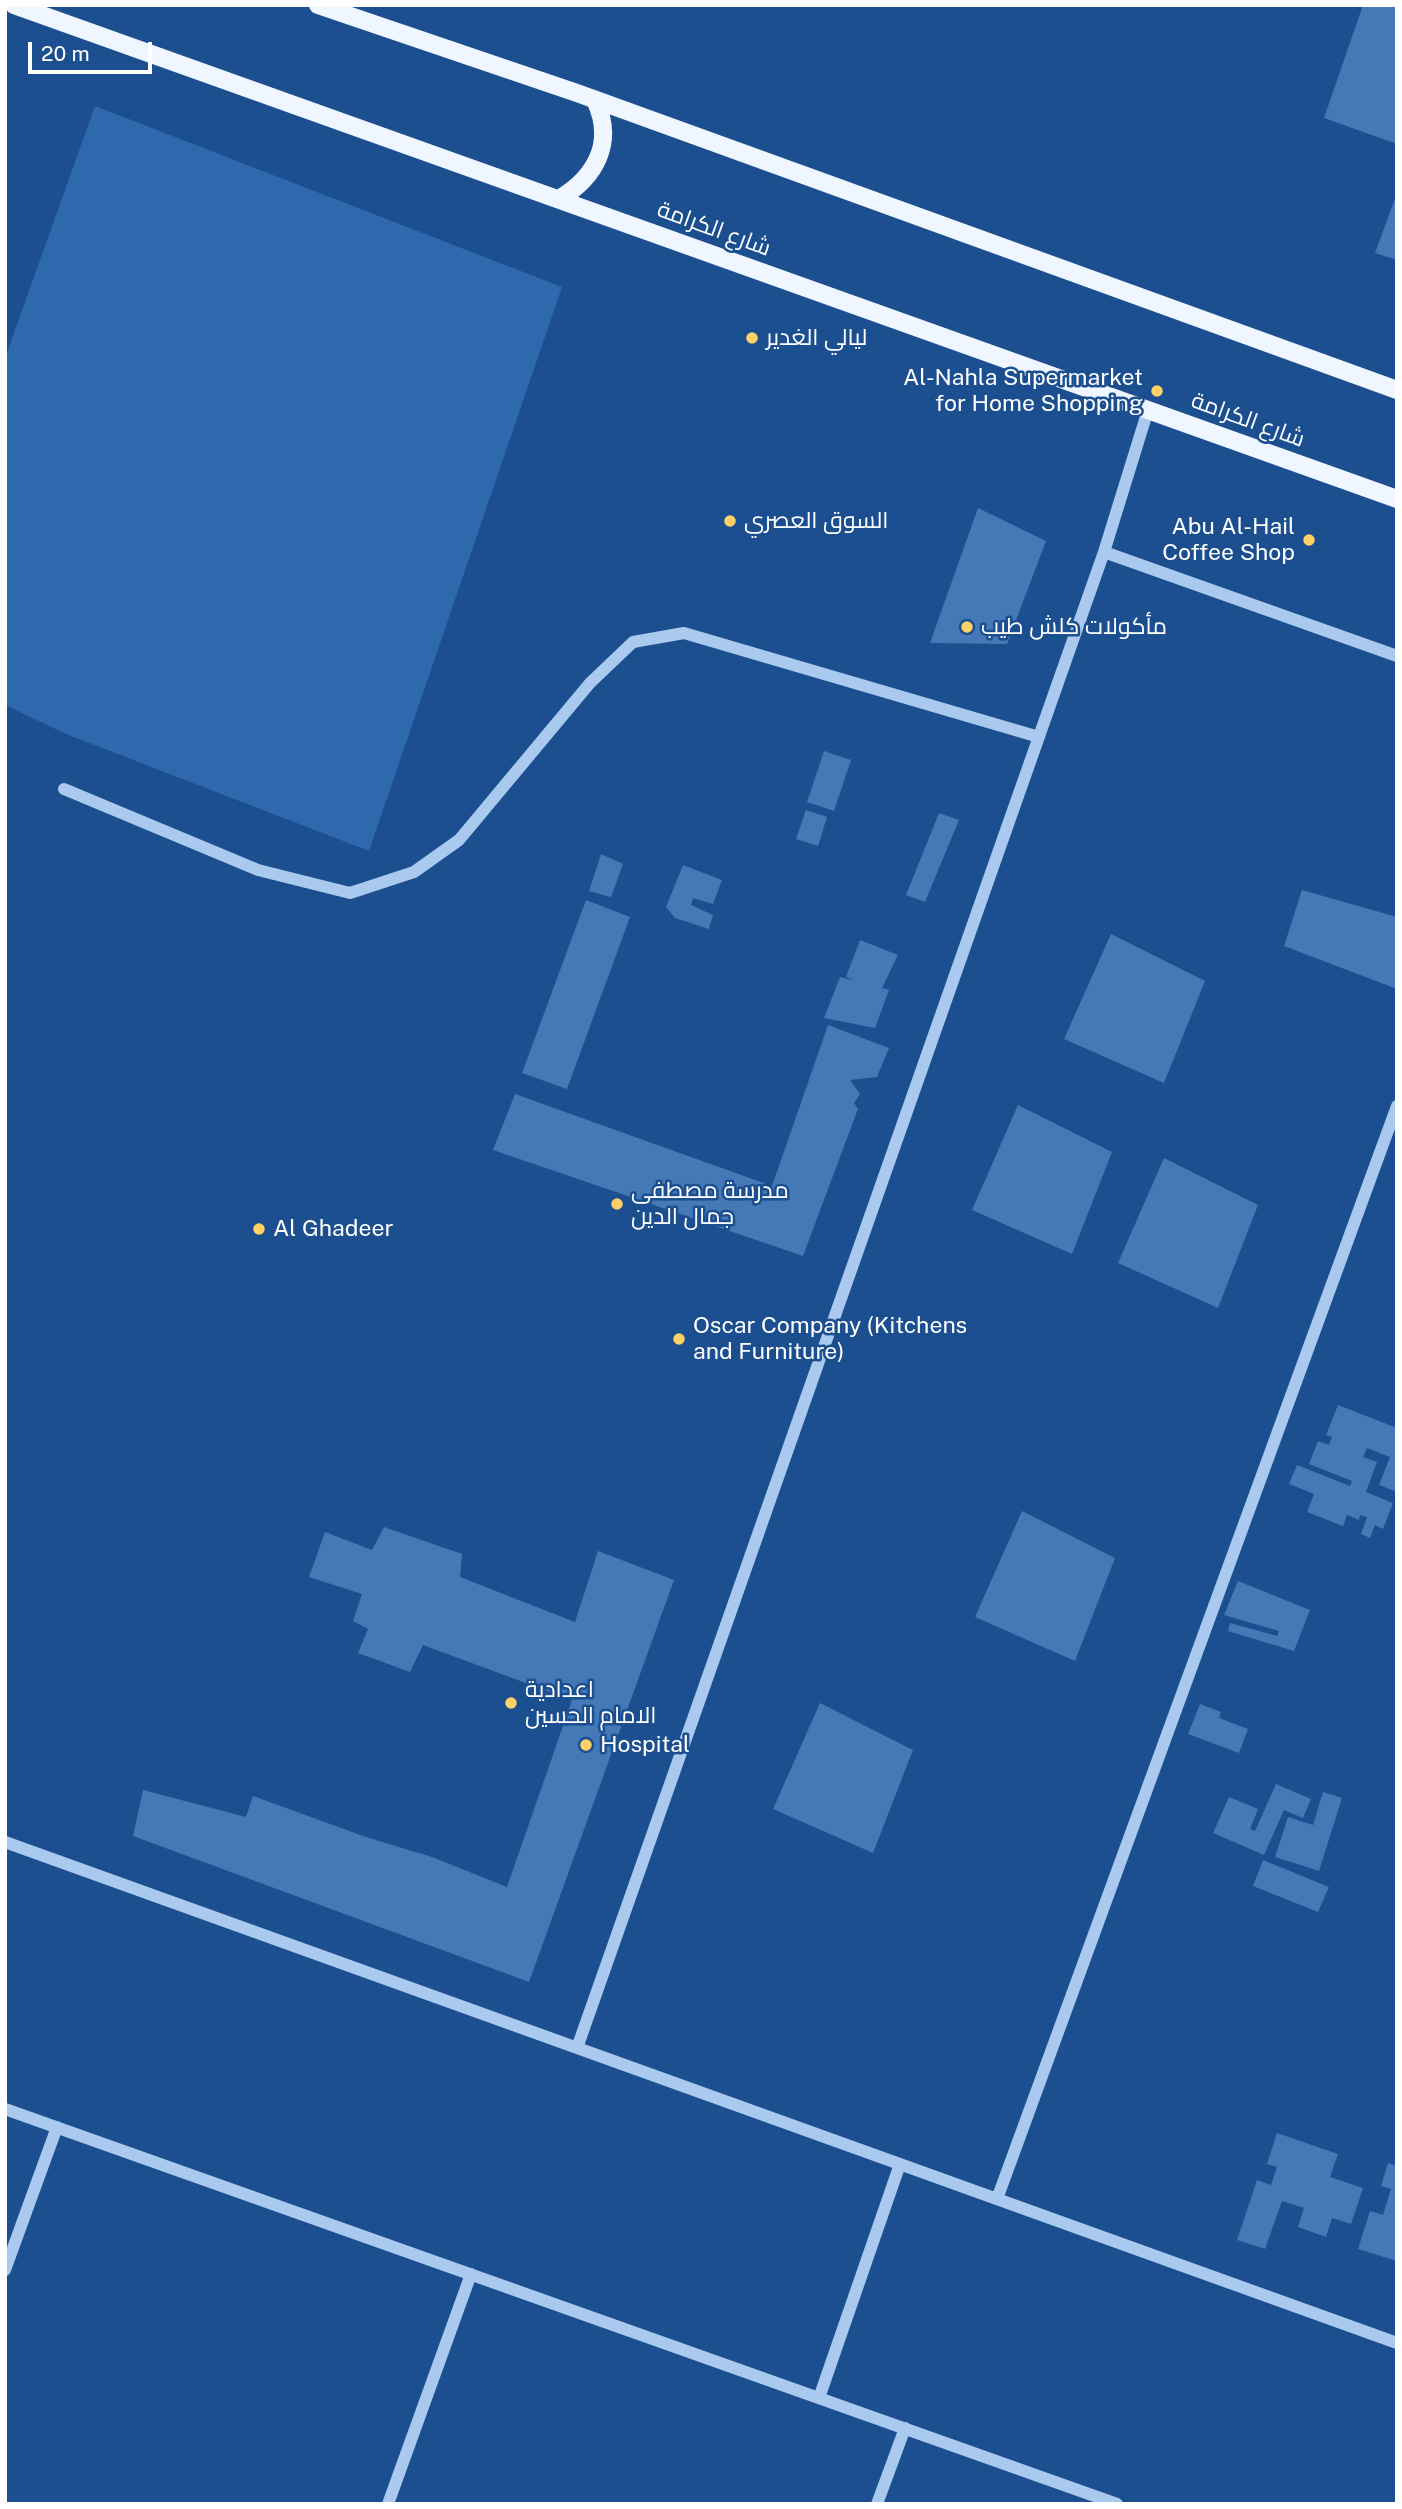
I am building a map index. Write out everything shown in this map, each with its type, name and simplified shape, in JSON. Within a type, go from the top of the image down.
[{"type":"main road","name":"شارع الكرامة","points":[[14,5],[1397,499]]},
{"type":"main road","points":[[318,5],[595,100],[1397,390]]},
{"type":"main road","points":[[559,199],[577,188],[591,174],[600,156],[605,136],[603,116],[595,100]]},
{"type":"street","points":[[577,2048],[1104,552],[1148,410]]},
{"type":"street","points":[[1104,552],[1397,656]]},
{"type":"street","points":[[64,789],[258,870],[350,892],[414,872],[459,840],[590,683],[633,642],[684,633],[1039,737]]},
{"type":"street","points":[[996,2199],[1397,1106]]},
{"type":"street","points":[[5,1842],[1397,2343]]},
{"type":"street","points":[[5,2109],[1117,2504]]},
{"type":"street","points":[[5,2270],[57,2127]]},
{"type":"street","points":[[819,2398],[900,2164]]},
{"type":"street","points":[[388,2504],[471,2274]]},
{"type":"street","points":[[877,2504],[905,2428]]},
{"type":"shaded area","points":[[95,106],[562,287],[369,851],[66,734],[5,705],[5,358]]},
{"type":"building","points":[[1363,5],[1397,5],[1397,144],[1324,118]]},
{"type":"building","points":[[1397,196],[1397,260],[1375,253]]},
{"type":"building","points":[[978,508],[1046,541],[1007,644],[930,643]]},
{"type":"building","points":[[824,751],[851,760],[834,811],[807,802]]},
{"type":"building","points":[[806,810],[827,817],[818,846],[796,839]]},
{"type":"building","points":[[939,813],[959,820],[925,902],[906,895]]},
{"type":"building","points":[[601,854],[623,864],[611,897],[589,891]]},
{"type":"building","points":[[683,865],[722,880],[713,904],[693,898],[691,905],[713,915],[709,929],[675,918],[666,907]]},
{"type":"building","points":[[1302,890],[1397,917],[1397,989],[1284,946]]},
{"type":"building","points":[[586,900],[630,917],[567,1089],[522,1073]]},
{"type":"building","points":[[1111,934],[1205,981],[1164,1083],[1064,1039]]},
{"type":"building","points":[[860,940],[898,955],[882,988],[889,990],[875,1028],[824,1018],[840,977],[855,981],[846,977]]},
{"type":"building","points":[[828,1025],[889,1048],[877,1077],[850,1080],[860,1094],[854,1103],[858,1109],[803,1256],[493,1150],[515,1094],[772,1186]]},
{"type":"building","points":[[1018,1105],[1112,1152],[1072,1254],[972,1210]]},
{"type":"building","points":[[1164,1158],[1258,1205],[1218,1308],[1118,1263]]},
{"type":"building","points":[[1338,1405],[1397,1428],[1397,1492],[1379,1485],[1390,1457],[1367,1448],[1363,1457],[1377,1462],[1366,1492],[1393,1503],[1383,1529],[1375,1525],[1370,1538],[1361,1534],[1367,1517],[1360,1515],[1359,1520],[1347,1515],[1343,1526],[1307,1512],[1314,1494],[1289,1484],[1297,1465],[1350,1486],[1352,1481],[1309,1464],[1318,1441],[1329,1445],[1332,1437],[1326,1435]]},
{"type":"building","points":[[1022,1511],[1115,1558],[1075,1661],[975,1617]]},
{"type":"building","name":"Hospital","points":[[384,1527],[462,1554],[460,1577],[575,1622],[598,1551],[674,1580],[529,1982],[133,1836],[143,1790],[246,1817],[253,1796],[366,1837],[432,1857],[507,1887],[572,1700],[423,1645],[410,1672],[358,1653],[368,1629],[353,1621],[362,1594],[309,1577],[325,1532],[372,1550]]},
{"type":"building","points":[[1238,1581],[1310,1610],[1294,1651],[1228,1631],[1230,1623],[1277,1636],[1279,1631],[1224,1615]]},
{"type":"building","points":[[820,1703],[913,1750],[873,1853],[773,1809]]},
{"type":"building","points":[[1200,1704],[1221,1712],[1219,1718],[1248,1729],[1239,1753],[1188,1734]]},
{"type":"building","points":[[1276,1784],[1311,1799],[1303,1818],[1284,1810],[1264,1855],[1213,1833],[1229,1797],[1258,1809],[1250,1829],[1255,1831]]},
{"type":"building","points":[[1323,1792],[1342,1798],[1319,1871],[1275,1857],[1288,1817],[1313,1825]]},
{"type":"building","points":[[1263,1860],[1329,1887],[1318,1912],[1253,1886]]},
{"type":"building","points":[[1277,2133],[1338,2154],[1330,2177],[1363,2188],[1351,2224],[1332,2218],[1326,2237],[1298,2227],[1304,2208],[1282,2201],[1265,2249],[1237,2240],[1257,2180],[1271,2185],[1277,2167],[1267,2164]]},
{"type":"building","points":[[1388,2163],[1397,2166],[1397,2261],[1358,2249],[1370,2211],[1383,2215],[1391,2189],[1381,2186]]},
{"type":"place","name":"ليالي الغدير","points":[[752,338]]},
{"type":"place","name":"Al-Nahla Supermarket for Home Shopping","points":[[1157,391]]},
{"type":"place","name":"السوق العصري","points":[[730,521]]},
{"type":"place","name":"Abu Al-Hail Coffee Shop","points":[[1309,540]]},
{"type":"place","name":"مأكولات كلش طيب","points":[[967,627]]},
{"type":"place","name":"مدرسة مصطفى جمال الدين","points":[[617,1204]]},
{"type":"place","name":"Al Ghadeer","points":[[259,1229]]},
{"type":"place","name":"Oscar Company (Kitchens and Furniture)","points":[[679,1339]]},
{"type":"place","name":"اعدادية الامام الحسين","points":[[511,1703]]},
{"type":"place","name":"Hospital","points":[[586,1745]]}]
